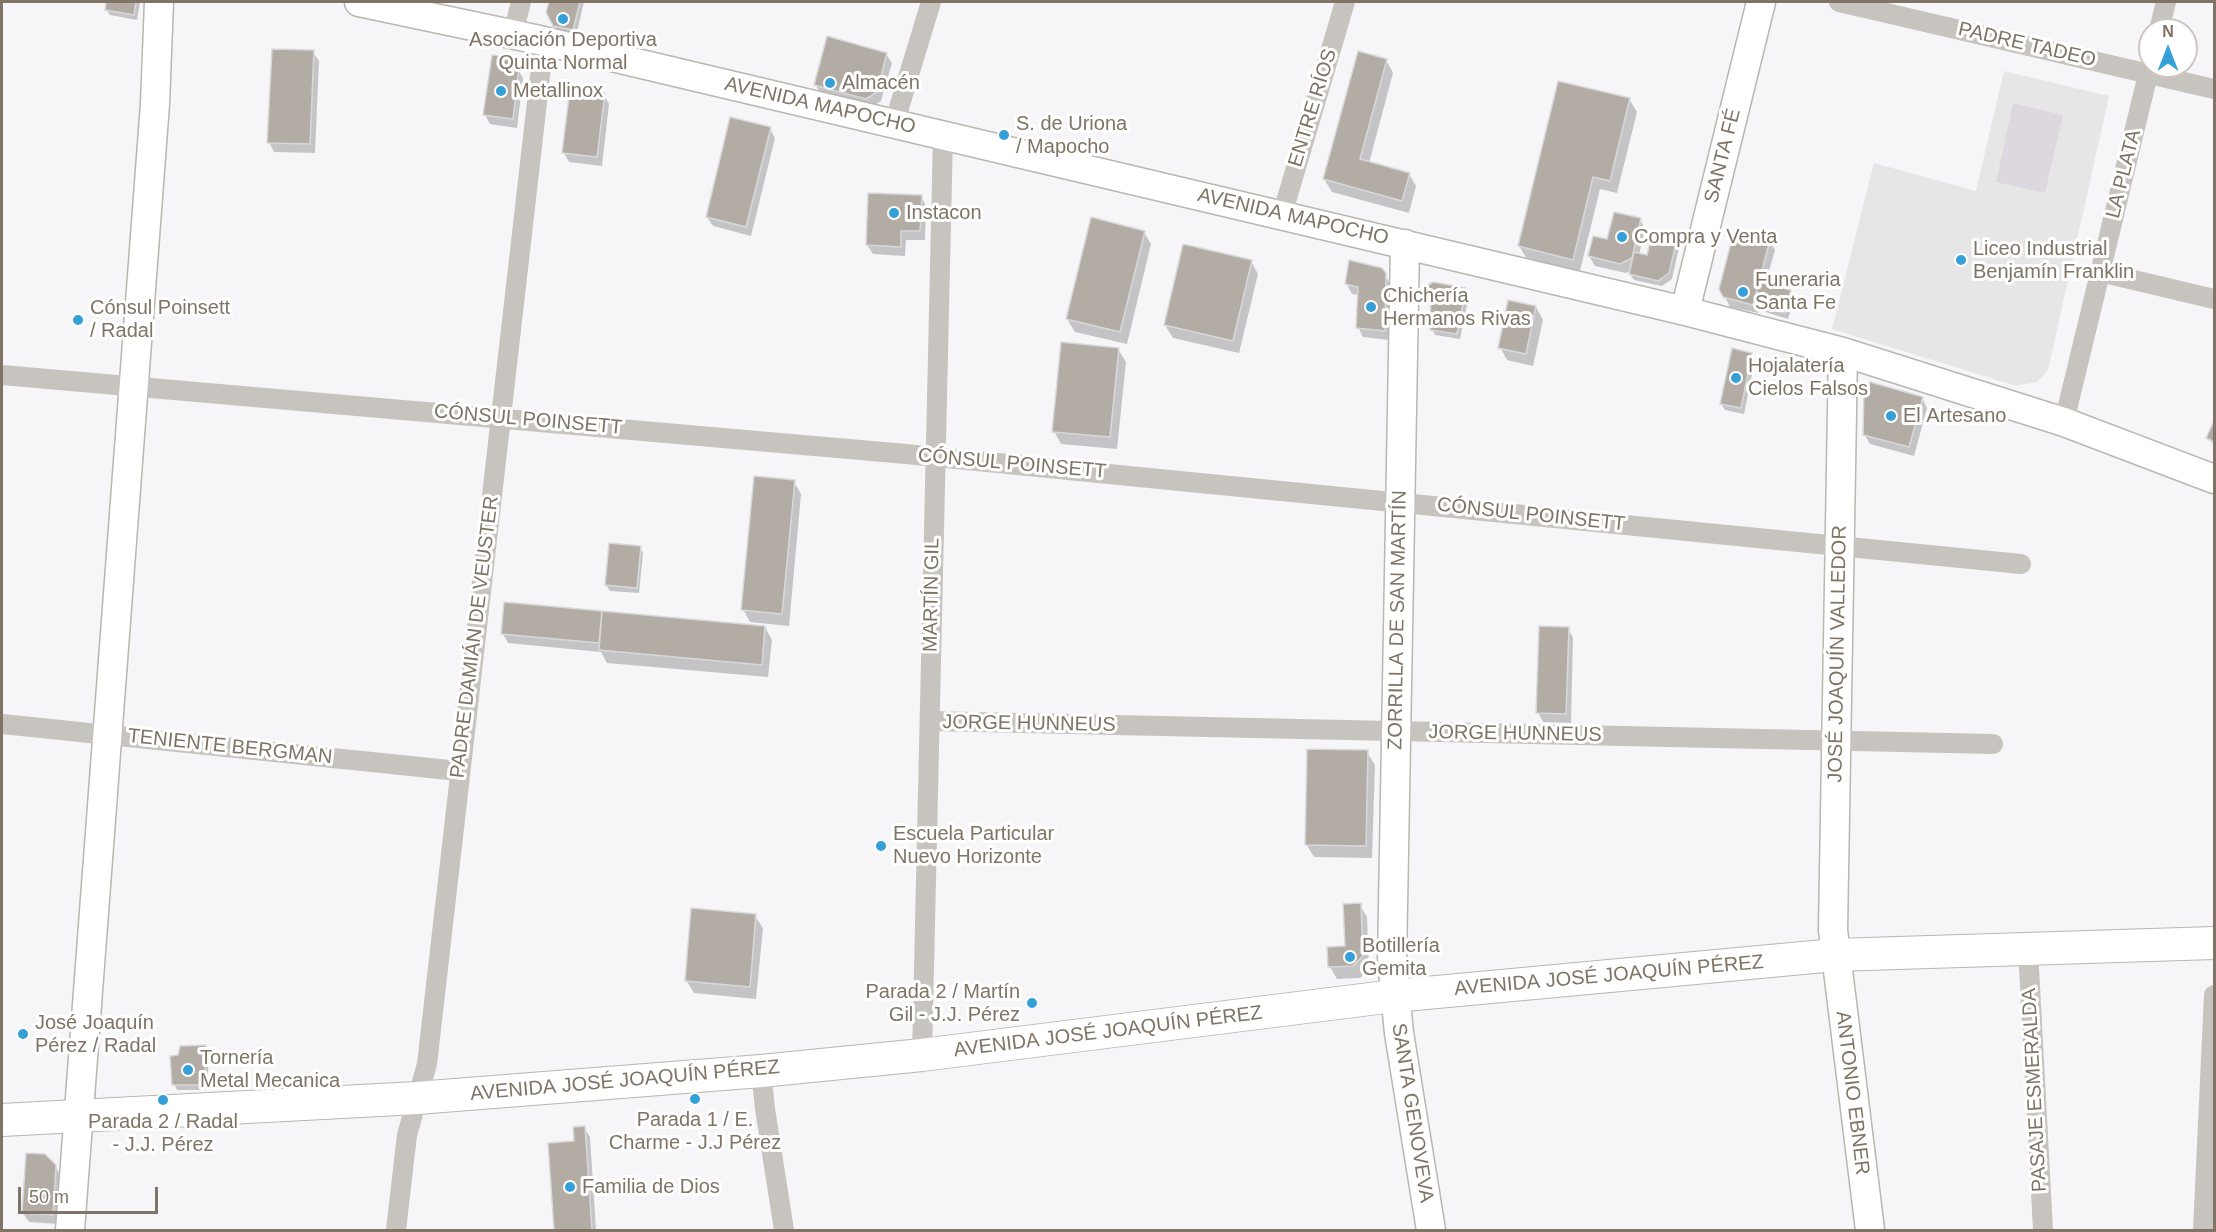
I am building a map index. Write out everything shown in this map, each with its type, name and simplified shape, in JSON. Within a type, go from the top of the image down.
[{"type":"main road","points":[[70,1230],[155,104],[159,2]]},
{"type":"main road","name":"AVENIDA MAPOCHO","points":[[359,2],[544,41],[1685,311],[1843,352],[2064,422],[2214,479]]},
{"type":"main road","name":"SANTA FÉ","points":[[1685,311],[1761,2]]},
{"type":"main road","name":"ZORRILLA DE SAN MARTÍN","points":[[1394,996],[1392,961],[1405,244]]},
{"type":"main road","name":"JOSÉ JOAQUÍN VALLEDOR","points":[[1835,955],[1833,930],[1843,352]]},
{"type":"main road","name":"AVENIDA JOSÉ JOAQUÍN PÉREZ","points":[[2,1120],[417,1098],[761,1071],[922,1054],[1394,996],[1835,955],[2214,943]]},
{"type":"main road","name":"ANTONIO EBNER","points":[[1835,955],[1870,1230]]},
{"type":"main road","name":"SANTA GENOVEVA","points":[[1394,996],[1431,1230]]},
{"type":"street","points":[[513,34],[521,2]]},
{"type":"street","points":[[894,123],[931,2]]},
{"type":"street","name":"ENTRE RÍOS","points":[[1282,215],[1345,2]]},
{"type":"street","name":"PADRE TADEO","points":[[1839,2],[2138,68]]},
{"type":"street","points":[[2162,18],[2166,2]]},
{"type":"street","name":"PADRE DAMIÁN DE VEUSTER","points":[[396,1230],[406,1135],[427,1064],[544,41]]},
{"type":"street","name":"LA PLATA","points":[[2064,422],[2147,78]]},
{"type":"street","name":"PADRE TADEO","points":[[2176,78],[2214,89]]},
{"type":"street","name":"MARTÍN GIL","points":[[922,1054],[943,135]]},
{"type":"street","points":[[2100,272],[2214,299]]},
{"type":"street","name":"CÓNSUL POINSETT","points":[[2,375],[936,457],[2021,564]]},
{"type":"street","name":"JORGE HUNNEUS","points":[[930,722],[1993,744]]},
{"type":"street","name":"TENIENTE BERGMAN","points":[[2,724],[459,771]]},
{"type":"street","name":"PASAJE ESMERALDA","points":[[2028,949],[2043,1230]]},
{"type":"street","points":[[2203,1230],[2214,995]]},
{"type":"street","points":[[761,1071],[784,1230]]},
{"type":"shaded area","name":"Liceo Industrial Benjamín Franklin","points":[[2004,71],[2109,96],[2048,370],[2037,382],[2016,386],[1832,329],[1874,163],[1976,191]]},
{"type":"shaded area","points":[[2013,103],[2063,115],[2045,193],[1996,182]]},
{"type":"building","points":[[106,2],[136,2],[134,15],[105,10]]},
{"type":"building","name":"Asociación Deportiva Quinta Normal","points":[[549,2],[580,2],[573,30],[553,26],[546,12]]},
{"type":"building","points":[[827,36],[887,53],[877,92],[866,99],[814,85]]},
{"type":"building","points":[[272,49],[314,50],[310,144],[267,143]]},
{"type":"building","points":[[1358,51],[1387,59],[1360,159],[1410,173],[1402,201],[1323,179]]},
{"type":"building","name":"Metallinox","points":[[492,55],[512,57],[519,67],[513,119],[483,115]]},
{"type":"building","points":[[1558,81],[1630,98],[1610,181],[1593,177],[1573,260],[1518,246]]},
{"type":"building","points":[[570,89],[605,93],[597,157],[562,153]]},
{"type":"building","points":[[730,117],[771,127],[746,227],[706,217]]},
{"type":"building","name":"Instacon","points":[[868,193],[922,195],[920,231],[901,231],[901,247],[866,245]]},
{"type":"building","name":"Compra y Venta","points":[[1614,212],[1641,218],[1632,258],[1620,264],[1588,256],[1593,236],[1607,239]]},
{"type":"building","points":[[1091,217],[1145,231],[1120,332],[1066,319]]},
{"type":"building","points":[[1653,230],[1678,235],[1669,273],[1658,281],[1629,274],[1634,252],[1647,255]]},
{"type":"building","points":[[1734,231],[1770,240],[1753,305],[1723,297],[1719,289]]},
{"type":"building","points":[[1183,244],[1252,260],[1233,341],[1164,325]]},
{"type":"building","name":"Chichería Hermanos Rivas","points":[[1349,260],[1382,268],[1386,273],[1385,331],[1356,328],[1358,287],[1345,284]]},
{"type":"building","points":[[1433,282],[1466,288],[1457,334],[1430,330],[1431,293],[1428,285]]},
{"type":"building","points":[[1759,282],[1791,290],[1785,313],[1753,305]]},
{"type":"building","points":[[1508,300],[1536,306],[1526,354],[1498,348]]},
{"type":"building","points":[[1061,342],[1119,348],[1110,437],[1052,432]]},
{"type":"building","name":"Hojalatería Cielos Falsos","points":[[1732,348],[1752,353],[1741,408],[1720,404]]},
{"type":"building","name":"El Artesano","points":[[1870,382],[1923,397],[1909,447],[1863,435],[1864,389]]},
{"type":"building","points":[[2214,421],[2214,442],[2206,438]]},
{"type":"building","points":[[754,476],[795,480],[782,614],[741,610]]},
{"type":"building","points":[[609,543],[641,546],[637,588],[605,585]]},
{"type":"building","points":[[504,602],[602,611],[599,643],[501,634]]},
{"type":"building","points":[[602,611],[765,626],[762,665],[599,650]]},
{"type":"building","points":[[1539,626],[1569,627],[1566,714],[1536,713]]},
{"type":"building","points":[[1307,749],[1368,750],[1366,846],[1305,845]]},
{"type":"building","points":[[1361,903],[1363,956],[1353,966],[1328,967],[1327,947],[1345,946],[1343,904]]},
{"type":"building","points":[[691,908],[756,914],[750,987],[685,981]]},
{"type":"building","name":"Tornería Metal Mecanica","points":[[206,1045],[205,1085],[172,1085],[170,1056],[178,1055],[180,1046]]},
{"type":"building","name":"Familia de Dios","points":[[585,1126],[592,1230],[554,1230],[548,1143],[574,1141],[573,1127]]},
{"type":"building","points":[[26,1153],[45,1154],[56,1165],[53,1215],[22,1213]]},
{"type":"place","name":"Asociación Deportiva Quinta Normal","points":[[563,19]]},
{"type":"place","name":"Almacén","points":[[830,83]]},
{"type":"place","name":"Metallinox","points":[[501,91]]},
{"type":"place","name":"S. de Uriona / Mapocho","points":[[1004,135]]},
{"type":"place","name":"Instacon","points":[[894,213]]},
{"type":"place","name":"Compra y Venta","points":[[1622,237]]},
{"type":"place","name":"Liceo Industrial Benjamín Franklin","points":[[1961,260]]},
{"type":"place","name":"Funeraria Santa Fe","points":[[1743,292]]},
{"type":"place","name":"Chichería Hermanos Rivas","points":[[1371,307]]},
{"type":"place","name":"Cónsul Poinsett / Radal","points":[[78,320]]},
{"type":"place","name":"Hojalatería Cielos Falsos","points":[[1736,378]]},
{"type":"place","name":"El Artesano","points":[[1891,416]]},
{"type":"place","name":"Escuela Particular Nuevo Horizonte","points":[[881,846]]},
{"type":"place","name":"Botillería Gemita","points":[[1350,957]]},
{"type":"place","name":"Parada 2 / Martín Gil - J.J. Pérez","points":[[1032,1003]]},
{"type":"place","name":"José Joaquín Pérez / Radal","points":[[23,1034]]},
{"type":"place","name":"Tornería Metal Mecanica","points":[[188,1070]]},
{"type":"place","name":"Parada 1 / E. Charme - J.J Pérez","points":[[695,1099]]},
{"type":"place","name":"Parada 2 / Radal - J.J. Pérez","points":[[163,1100]]},
{"type":"place","name":"Familia de Dios","points":[[570,1187]]}]
